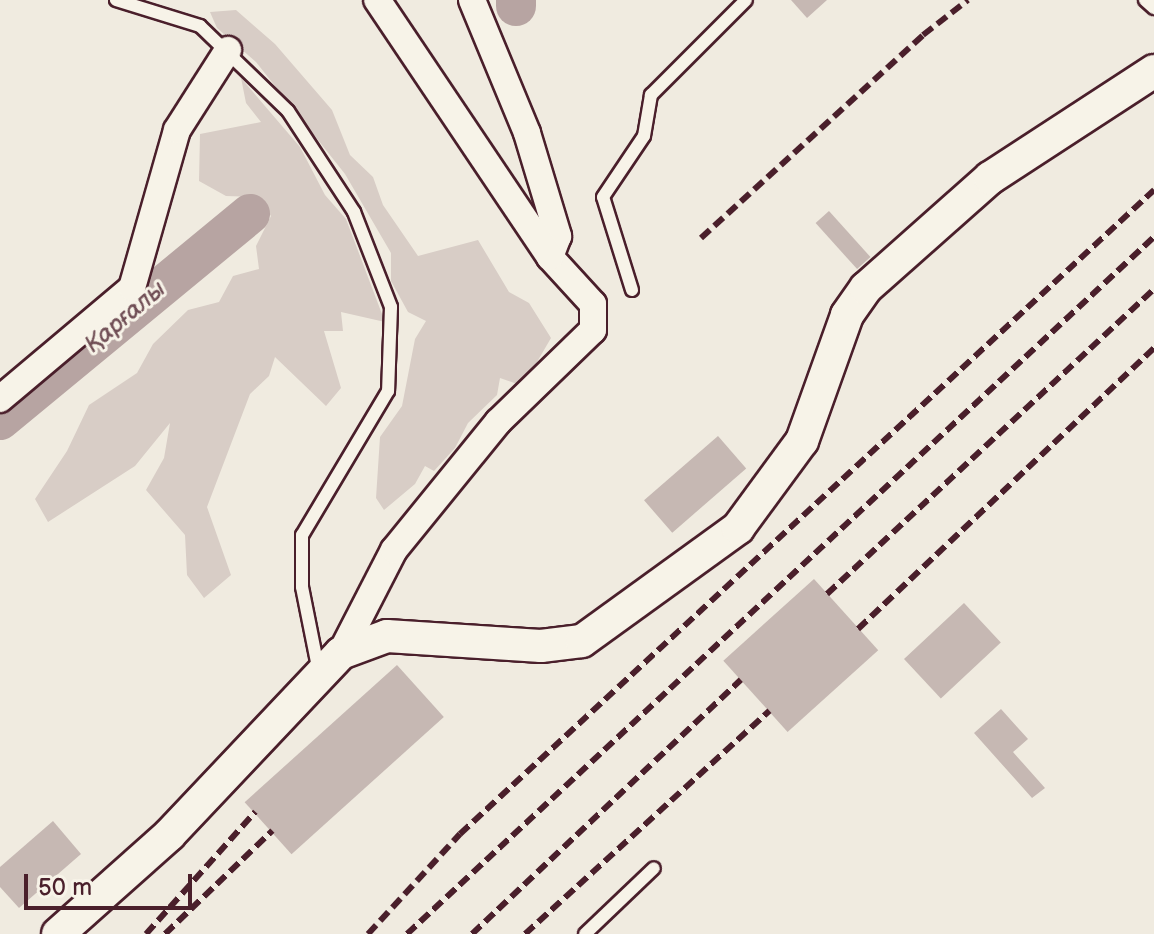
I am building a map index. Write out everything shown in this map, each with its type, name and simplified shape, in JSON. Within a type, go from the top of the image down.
[{"type":"street","points":[[58,934],[169,835],[330,664],[394,550],[498,422],[593,330],[593,304],[550,257],[377,0]]},
{"type":"street","points":[[472,0],[527,133],[554,221],[558,236],[550,257]]},
{"type":"street","points":[[0,399],[132,288],[177,130],[228,50]]},
{"type":"street","points":[[330,664],[387,636],[541,646],[582,641],[738,528],[802,441],[847,315],[888,265],[990,178],[1154,71]]},
{"type":"lane","points":[[116,0],[200,26],[288,111],[323,158],[354,212],[391,307],[388,391],[302,535],[302,587],[330,664]]},
{"type":"lane","points":[[632,290],[603,197],[644,136],[651,95],[746,0]]},
{"type":"lane","points":[[1145,0],[1154,8]]},
{"type":"lane","points":[[585,934],[654,868]]},
{"type":"shaded area","points":[[236,10],[275,44],[332,110],[350,155],[373,177],[383,205],[418,256],[478,240],[509,292],[529,303],[551,338],[523,386],[500,378],[497,395],[468,423],[455,448],[434,471],[425,466],[415,484],[384,510],[376,498],[380,437],[402,406],[415,339],[426,321],[408,312],[391,281],[391,253],[345,174],[256,62],[217,28],[210,12]]},
{"type":"shaded area","points":[[241,78],[300,147],[325,195],[346,219],[385,322],[341,312],[343,331],[324,331],[341,388],[326,406],[275,357],[269,376],[250,394],[207,507],[231,575],[204,598],[187,575],[185,535],[146,490],[164,458],[170,423],[135,466],[48,522],[35,499],[67,451],[89,405],[137,373],[153,344],[188,310],[219,302],[233,276],[259,269],[256,246],[271,216],[257,197],[226,196],[199,181],[200,134],[261,122],[246,103]]},
{"type":"building","points":[[791,0],[827,0],[807,18]]},
{"type":"building","points":[[829,211],[870,257],[857,269],[816,223]]},
{"type":"building","points":[[718,436],[746,468],[672,533],[644,500]]},
{"type":"building","points":[[814,579],[878,650],[788,732],[723,661]]},
{"type":"building","points":[[964,603],[1001,642],[941,698],[904,659]]},
{"type":"building","points":[[397,665],[444,717],[291,854],[245,802]]},
{"type":"building","points":[[1001,709],[1028,739],[1013,752],[1045,788],[1032,798],[974,733]]},
{"type":"building","points":[[53,821],[81,854],[19,908],[0,887],[0,867]]},
{"type":"waterway","name":"Қарғалы","points":[[516,0],[516,6]]},
{"type":"waterway","name":"Қарғалы","points":[[0,420],[250,214]]},
{"type":"railway","points":[[701,238],[923,35],[968,0]]},
{"type":"railway","points":[[368,934],[460,834],[1154,190]]},
{"type":"railway","points":[[407,934],[1154,237]]},
{"type":"railway","points":[[827,594],[1154,289]]},
{"type":"railway","points":[[858,629],[1154,348]]},
{"type":"railway","points":[[472,934],[741,680]]},
{"type":"railway","points":[[525,934],[769,711]]},
{"type":"railway","points":[[146,934],[255,812]]},
{"type":"railway","points":[[165,934],[272,831]]}]
